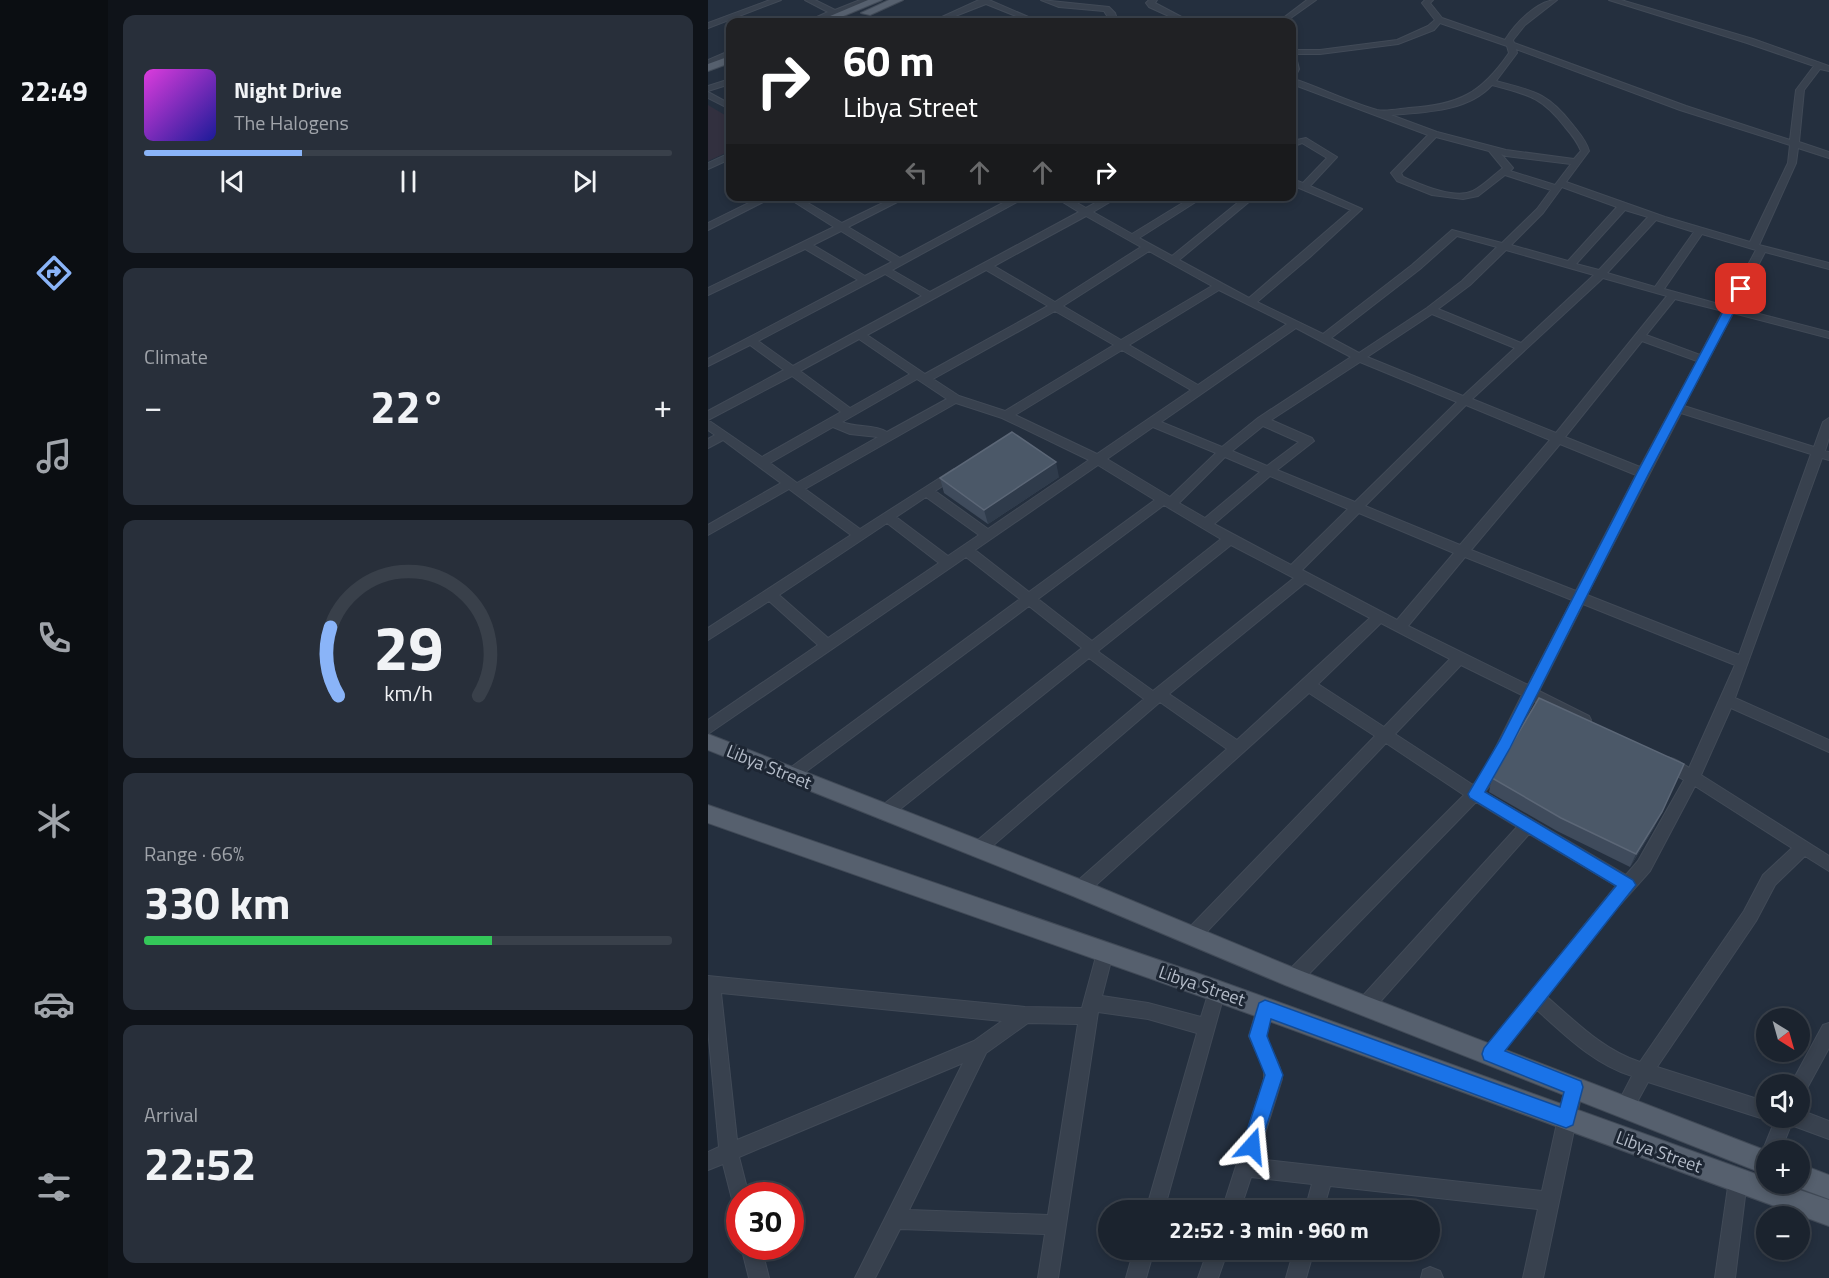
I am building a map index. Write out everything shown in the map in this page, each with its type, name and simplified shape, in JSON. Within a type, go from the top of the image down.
[{"type":"main road","points":[[831,18],[877,0]]},
{"type":"main road","points":[[852,18],[898,0]]},
{"type":"main road","points":[[708,68],[726,61]]},
{"type":"main road","points":[[708,77],[726,70]]},
{"type":"main road","name":"Libya Street","points":[[708,742],[1080,889],[1293,978],[1756,1159]]},
{"type":"main road","name":"Libya Street","points":[[708,814],[1265,1008],[1829,1213]]},
{"type":"main road","points":[[1810,1180],[1829,1187]]},
{"type":"street","points":[[729,18],[777,0]]},
{"type":"street","points":[[808,0],[836,13]]},
{"type":"street","points":[[822,18],[867,0]]},
{"type":"street","points":[[1046,0],[1059,5],[1106,9],[1113,18]]},
{"type":"street","points":[[1153,0],[1150,3],[1152,5],[1179,18]]},
{"type":"street","points":[[1287,18],[1312,0]]},
{"type":"street","points":[[1429,0],[1426,3],[1440,20],[1683,108],[1829,155]]},
{"type":"street","points":[[1377,113],[1454,106],[1472,97],[1490,82],[1513,53],[1509,40],[1522,23],[1553,0]]},
{"type":"street","points":[[1612,0],[1829,69]]},
{"type":"street","points":[[944,18],[984,1],[1026,18]]},
{"type":"street","points":[[708,26],[726,19]]},
{"type":"street","points":[[1296,52],[1336,50],[1398,42],[1431,28],[1440,20]]},
{"type":"street","points":[[708,63],[726,56]]},
{"type":"street","points":[[1293,978],[1475,794],[1486,779],[1730,309],[1790,171],[1800,90],[1819,65]]},
{"type":"street","points":[[1296,81],[1434,134],[1493,151],[1577,162]]},
{"type":"street","points":[[708,89],[726,82]]},
{"type":"street","points":[[791,775],[1030,598],[1168,501],[1262,421],[1431,310],[1466,283],[1506,246],[1560,186],[1586,151],[1554,107],[1539,96],[1490,82]]},
{"type":"street","points":[[708,95],[726,105]]},
{"type":"street","points":[[1434,134],[1396,173],[1400,179],[1435,193],[1463,196],[1475,194],[1508,168],[1493,151]]},
{"type":"street","points":[[1296,143],[1303,140],[1333,157],[1304,187]]},
{"type":"street","points":[[708,166],[726,158]]},
{"type":"street","points":[[1505,172],[1560,186],[1757,249],[1829,266]]},
{"type":"street","points":[[1250,303],[1356,211],[1355,207],[1296,184]]},
{"type":"street","points":[[708,226],[760,201]]},
{"type":"street","points":[[798,201],[900,262]]},
{"type":"street","points":[[708,292],[896,201]]},
{"type":"street","points":[[709,361],[752,341],[1015,201]]},
{"type":"street","points":[[1066,201],[1250,303],[1358,357],[1643,473]]},
{"type":"street","points":[[708,416],[1107,201]]},
{"type":"street","points":[[1132,238],[1193,201]]},
{"type":"street","points":[[1173,260],[1246,201]]},
{"type":"street","points":[[1570,265],[1623,206]]},
{"type":"street","points":[[977,850],[1299,574],[1357,506],[1464,401],[1601,274],[1653,217]]},
{"type":"street","points":[[1658,290],[1699,231]]},
{"type":"street","points":[[1323,339],[1416,267],[1452,233],[1462,233],[1673,295],[1829,335]]},
{"type":"street","points":[[806,245],[865,280]]},
{"type":"street","points":[[761,463],[848,412],[1055,307],[1148,247]]},
{"type":"street","points":[[985,265],[1200,391]]},
{"type":"street","points":[[886,270],[929,296]]},
{"type":"street","points":[[1006,415],[1219,286]]},
{"type":"street","points":[[1399,627],[1464,552],[1673,295]]},
{"type":"street","points":[[1431,310],[1522,347]]},
{"type":"street","points":[[708,728],[1295,324]]},
{"type":"street","points":[[858,334],[955,399],[1006,415],[1023,429],[1099,460],[1231,538],[1379,617],[1594,725]]},
{"type":"street","points":[[1641,336],[1704,360]]},
{"type":"street","points":[[752,341],[848,412]]},
{"type":"street","points":[[708,531],[955,399]]},
{"type":"street","points":[[1678,408],[1823,454]]},
{"type":"street","points":[[1206,524],[1268,471],[1308,441],[1262,421]]},
{"type":"street","points":[[832,422],[850,430],[879,432],[885,437]]},
{"type":"street","points":[[1153,423],[1464,552],[1742,662]]},
{"type":"street","points":[[708,424],[860,535]]},
{"type":"street","points":[[1491,1054],[1647,861],[1693,777],[1728,701],[1823,454],[1828,426]]},
{"type":"street","points":[[708,444],[723,435]]},
{"type":"street","points":[[708,635],[963,467]]},
{"type":"street","points":[[926,491],[988,535]]},
{"type":"street","points":[[888,517],[947,562]]},
{"type":"street","points":[[884,813],[1231,538]]},
{"type":"street","points":[[966,550],[1084,642],[1095,657],[1237,748]]},
{"type":"street","points":[[770,595],[827,645]]},
{"type":"street","points":[[1080,889],[1308,685],[1379,617]]},
{"type":"street","points":[[1191,937],[1460,657]]},
{"type":"street","points":[[1308,685],[1475,794],[1628,885]]},
{"type":"street","points":[[1728,701],[1829,746]]},
{"type":"street","points":[[1647,753],[1693,777],[1829,864]]},
{"type":"street","points":[[1365,1006],[1528,825]]},
{"type":"street","points":[[1625,1107],[1643,1073],[1750,916],[1769,880],[1804,847]]},
{"type":"street","points":[[1048,1278],[1090,1010],[1105,953]]},
{"type":"street","points":[[1158,1200],[1217,991]]},
{"type":"street","points":[[736,1182],[729,1152],[710,992],[1024,1015],[1090,1010],[1148,1011],[1207,1027]]},
{"type":"street","points":[[1535,998],[1602,1055],[1643,1073],[1756,1108]]},
{"type":"street","points":[[1234,1200],[1273,1079],[1273,1069],[1258,1036],[1265,1008]]},
{"type":"street","points":[[708,1161],[980,1047],[1024,1015]]},
{"type":"street","points":[[1805,1074],[1829,1031]]},
{"type":"street","points":[[865,1278],[980,1047]]},
{"type":"street","points":[[1533,1278],[1574,1087]]},
{"type":"street","points":[[1810,1123],[1829,1130]]},
{"type":"street","points":[[1245,1167],[1550,1201]]},
{"type":"street","points":[[1317,1200],[1323,1177]]},
{"type":"street","points":[[1725,1278],[1738,1180]]},
{"type":"street","points":[[894,1219],[1056,1225]]},
{"type":"street","points":[[754,1260],[759,1278]]},
{"type":"street","points":[[1136,1278],[1141,1260]]},
{"type":"street","points":[[1208,1278],[1214,1260]]},
{"type":"street","points":[[1296,1278],[1301,1260]]},
{"type":"shaded area","points":[[708,105],[726,116],[726,153],[708,161]]},
{"type":"building","points":[[1012,432],[1056,462],[984,510],[940,478]]},
{"type":"building","points":[[1539,698],[1684,764],[1662,812],[1636,854],[1561,818],[1492,778]]},
{"type":"route","points":[[1252,1146],[1274,1075],[1258,1036],[1265,1008],[1566,1118],[1574,1087],[1491,1054],[1515,1021],[1628,885],[1475,794],[1505,744],[1643,473],[1741,289]]}]
